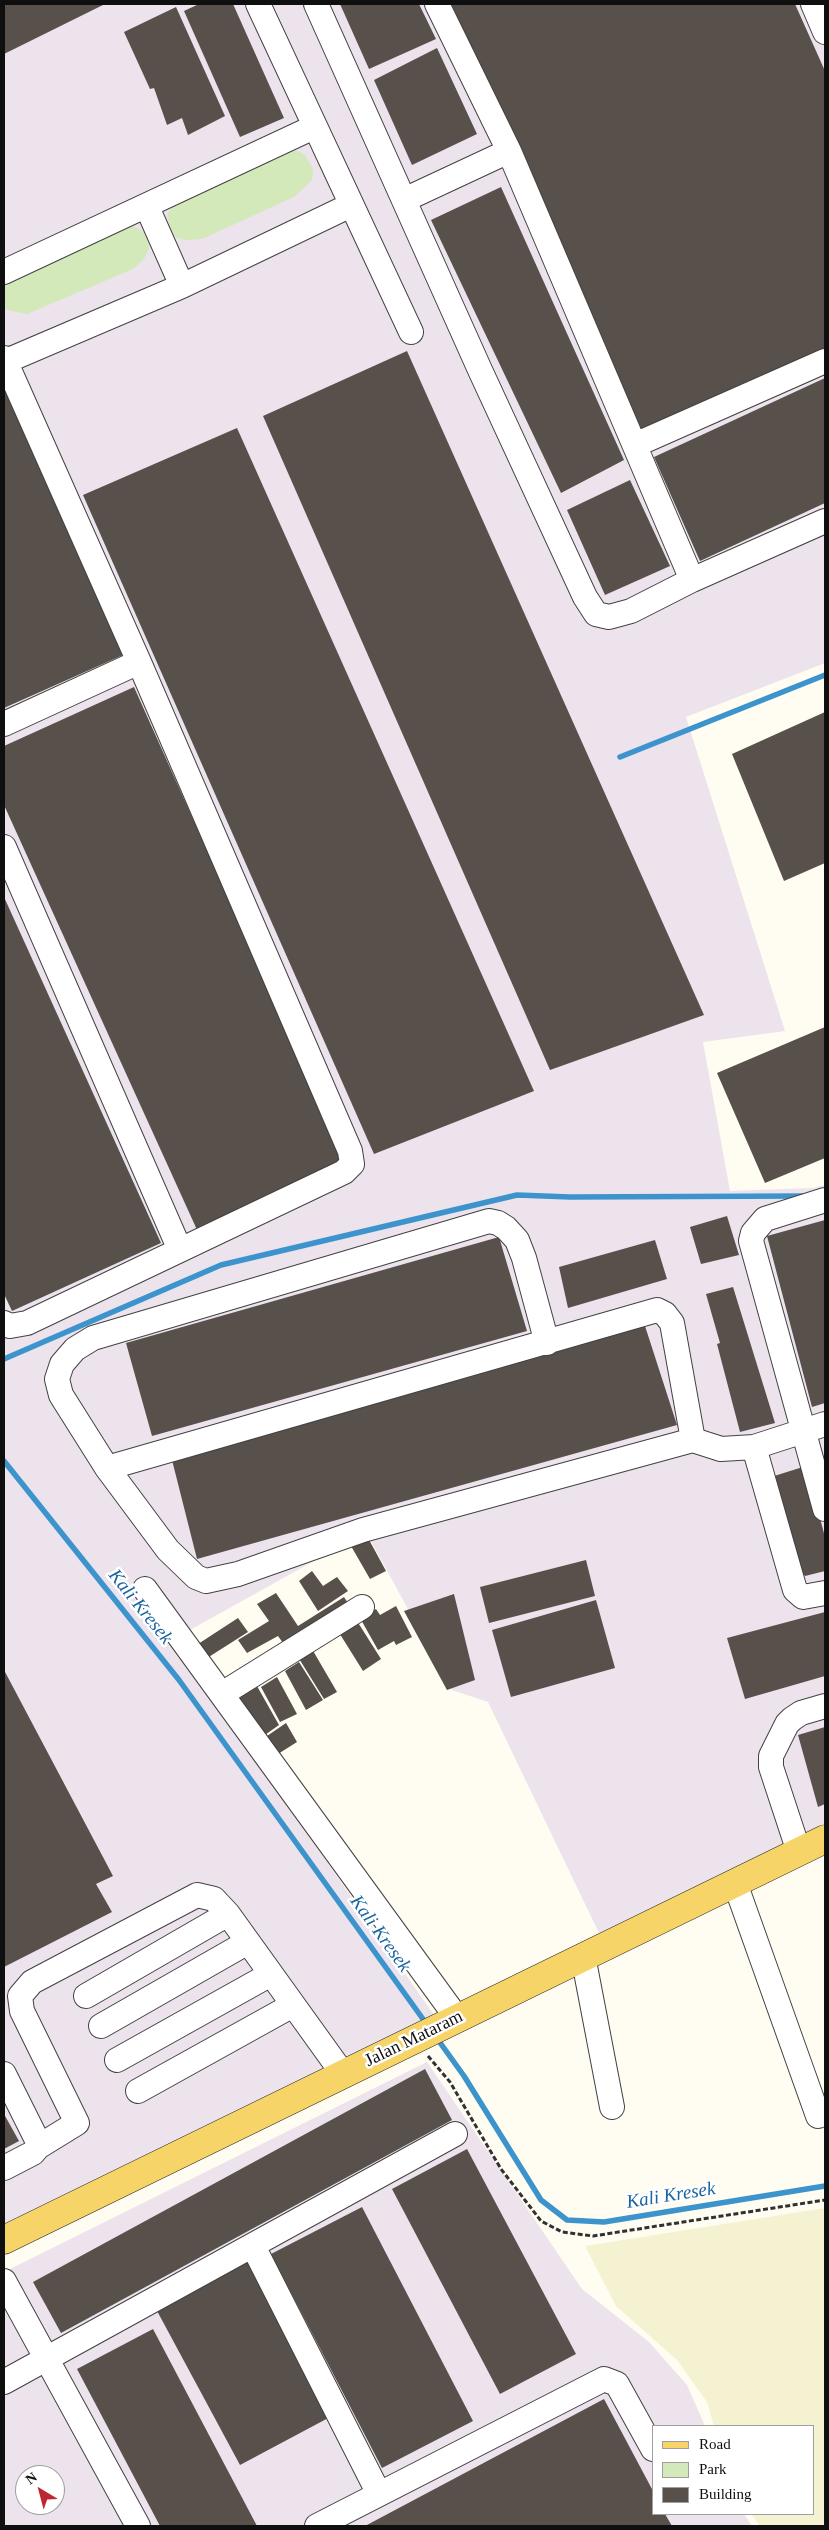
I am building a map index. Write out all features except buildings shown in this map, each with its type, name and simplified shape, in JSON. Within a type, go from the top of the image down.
[{"type":"main road","name":"Jalan Mataram","points":[[4,2240],[416,2037],[825,1839]]},
{"type":"street","points":[[258,4],[411,332]]},
{"type":"street","points":[[316,4],[584,597],[596,614],[609,617],[630,611],[692,580],[825,521]]},
{"type":"street","points":[[437,4],[509,151],[692,580]]},
{"type":"street","points":[[813,4],[825,32]]},
{"type":"street","points":[[4,272],[147,207],[314,127]]},
{"type":"street","points":[[404,200],[509,151]]},
{"type":"street","points":[[4,1323],[10,1326],[27,1323],[344,1172],[352,1164],[346,1142],[139,662],[4,360],[182,286],[351,204]]},
{"type":"street","points":[[147,207],[182,286]]},
{"type":"street","points":[[635,445],[825,362]]},
{"type":"street","points":[[4,724],[139,662]]},
{"type":"street","points":[[4,847],[180,1250]]},
{"type":"street","points":[[825,1200],[765,1219],[753,1233],[751,1241],[815,1427],[825,1509]]},
{"type":"street","points":[[548,1343],[524,1258],[517,1240],[506,1228],[498,1223],[489,1221],[93,1338],[75,1349],[62,1364],[57,1378],[61,1395],[107,1468],[168,1550],[196,1577],[206,1582],[238,1574],[363,1530],[693,1440],[721,1449],[754,1447],[815,1427]]},
{"type":"street","points":[[107,1468],[548,1343],[657,1310],[665,1314],[672,1323],[693,1440]]},
{"type":"street","points":[[754,1447],[795,1590],[803,1597],[825,1593]]},
{"type":"street","points":[[145,1589],[454,2019]]},
{"type":"street","points":[[222,1694],[362,1607]]},
{"type":"street","points":[[799,1852],[771,1767],[772,1756],[787,1724],[792,1719],[801,1713],[825,1706]]},
{"type":"street","points":[[735,1883],[818,2116]]},
{"type":"street","points":[[4,2168],[33,2153],[38,2147],[77,2123],[22,2011],[20,1996],[32,1982],[197,1895],[214,1899],[228,1914],[343,2074]]},
{"type":"street","points":[[86,1996],[228,1914]]},
{"type":"street","points":[[101,2026],[248,1942]]},
{"type":"street","points":[[583,1956],[612,2107]]},
{"type":"street","points":[[117,2060],[271,1974]]},
{"type":"street","points":[[138,2091],[293,2005]]},
{"type":"street","points":[[4,2074],[37,2140],[38,2147]]},
{"type":"street","points":[[4,2382],[455,2134]]},
{"type":"street","points":[[253,2246],[379,2494]]},
{"type":"street","points":[[4,2281],[138,2526]]},
{"type":"street","points":[[316,2526],[604,2379],[617,2384],[652,2447]]},
{"type":"path","points":[[416,2037],[450,2082],[501,2169],[541,2221],[562,2232],[594,2236],[825,2200]]},
{"type":"shaded area","points":[[4,4],[825,4],[825,663],[686,717],[785,1031],[703,1042],[730,1191],[813,1188],[825,1185],[825,1823],[599,1933],[488,1702],[452,1690],[366,1532],[172,1640],[436,2018],[4,2228]]},
{"type":"shaded area","points":[[427,2062],[582,2289],[649,2342],[687,2385],[705,2425],[652,2425],[652,2515],[745,2515],[752,2526],[4,2526],[4,2272]]},
{"type":"shaded area","points":[[825,2208],[825,2526],[760,2526],[752,2515],[814,2515],[814,2425],[714,2425],[707,2402],[677,2360],[616,2306],[585,2246]]},
{"type":"green space","points":[[288,151],[298,151],[305,155],[313,169],[312,180],[294,197],[202,239],[185,240],[177,238],[171,232],[167,215],[175,201]]},
{"type":"green space","points":[[130,225],[141,230],[147,238],[149,249],[144,259],[133,269],[27,314],[7,310],[4,306],[4,281]]},
{"type":"waterway","points":[[620,757],[825,675]]},
{"type":"waterway","points":[[4,1359],[221,1265],[517,1195],[570,1197],[804,1196]]},
{"type":"waterway","name":"Kali Kresek","points":[[4,1461],[179,1680],[428,2026]]},
{"type":"waterway","name":"Kali Kresek","points":[[436,2037],[464,2076],[541,2200],[567,2220],[604,2222],[825,2186]]}]
